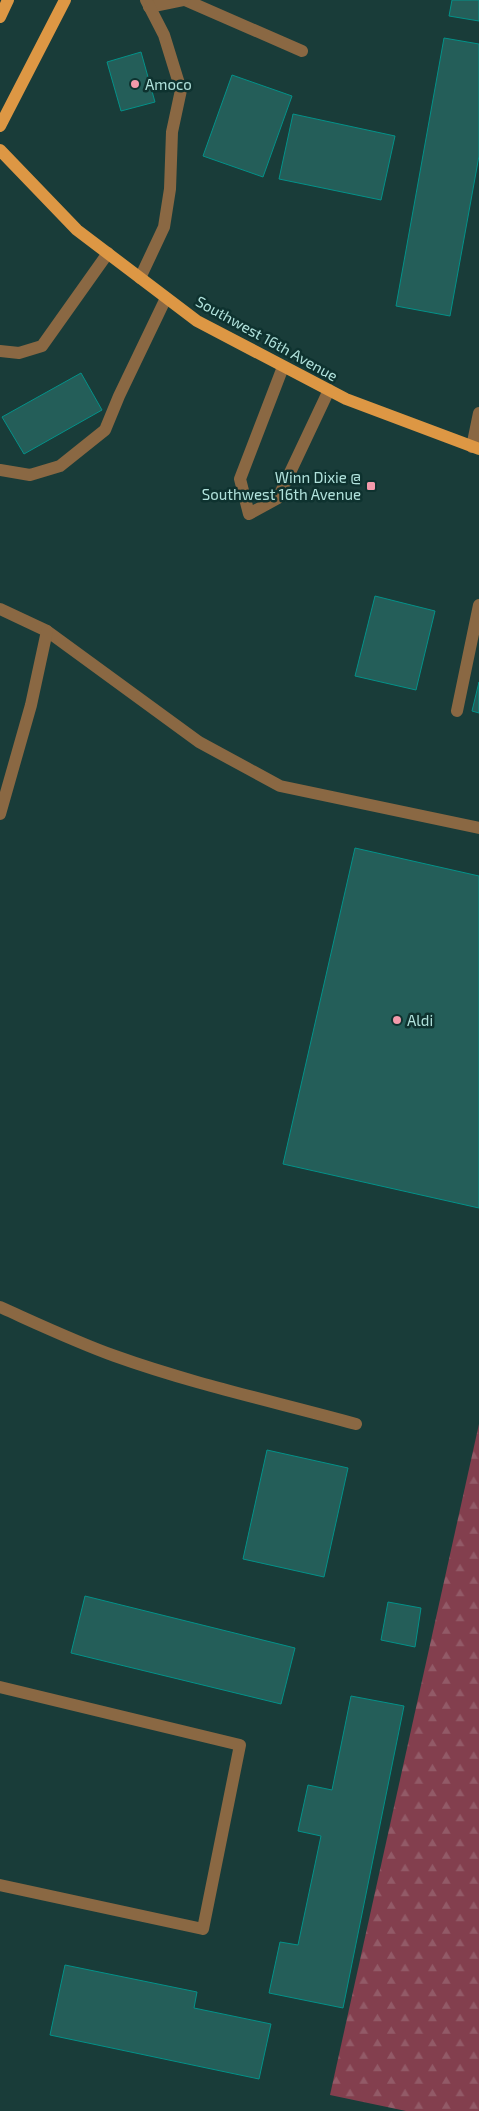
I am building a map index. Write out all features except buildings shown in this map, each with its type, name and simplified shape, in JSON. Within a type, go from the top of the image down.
[{"type":"main road","points":[[0,17],[8,0]]},
{"type":"main road","points":[[0,126],[65,0]]},
{"type":"main road","name":"Southwest 16th Avenue","points":[[0,150],[77,230],[197,321],[346,399],[475,448]]},
{"type":"lane","points":[[140,278],[164,227],[170,189],[172,132],[181,90],[164,35],[147,3],[184,0],[302,51]]},
{"type":"lane","points":[[0,351],[19,353],[42,346],[108,254]]},
{"type":"lane","points":[[0,470],[30,476],[60,466],[105,430],[119,396],[166,298]]},
{"type":"lane","points":[[284,367],[240,479],[249,514],[278,498],[329,390]]},
{"type":"lane","points":[[475,448],[479,413]]},
{"type":"lane","points":[[457,710],[479,605]]},
{"type":"lane","points":[[0,609],[47,631],[199,742],[280,786],[479,828]]},
{"type":"lane","points":[[0,814],[31,706],[47,631]]},
{"type":"lane","points":[[0,1307],[56,1333],[116,1356],[356,1424]]},
{"type":"lane","points":[[0,1686],[240,1745],[203,1929],[0,1884]]},
{"type":"green space","points":[[479,1424],[479,2111],[406,2111],[330,2095]]},
{"type":"place","name":"Amoco","points":[[135,84]]},
{"type":"place","name":"Winn Dixie @ Southwest 16th Avenue","points":[[371,486]]},
{"type":"place","name":"Aldi","points":[[397,1020]]}]
